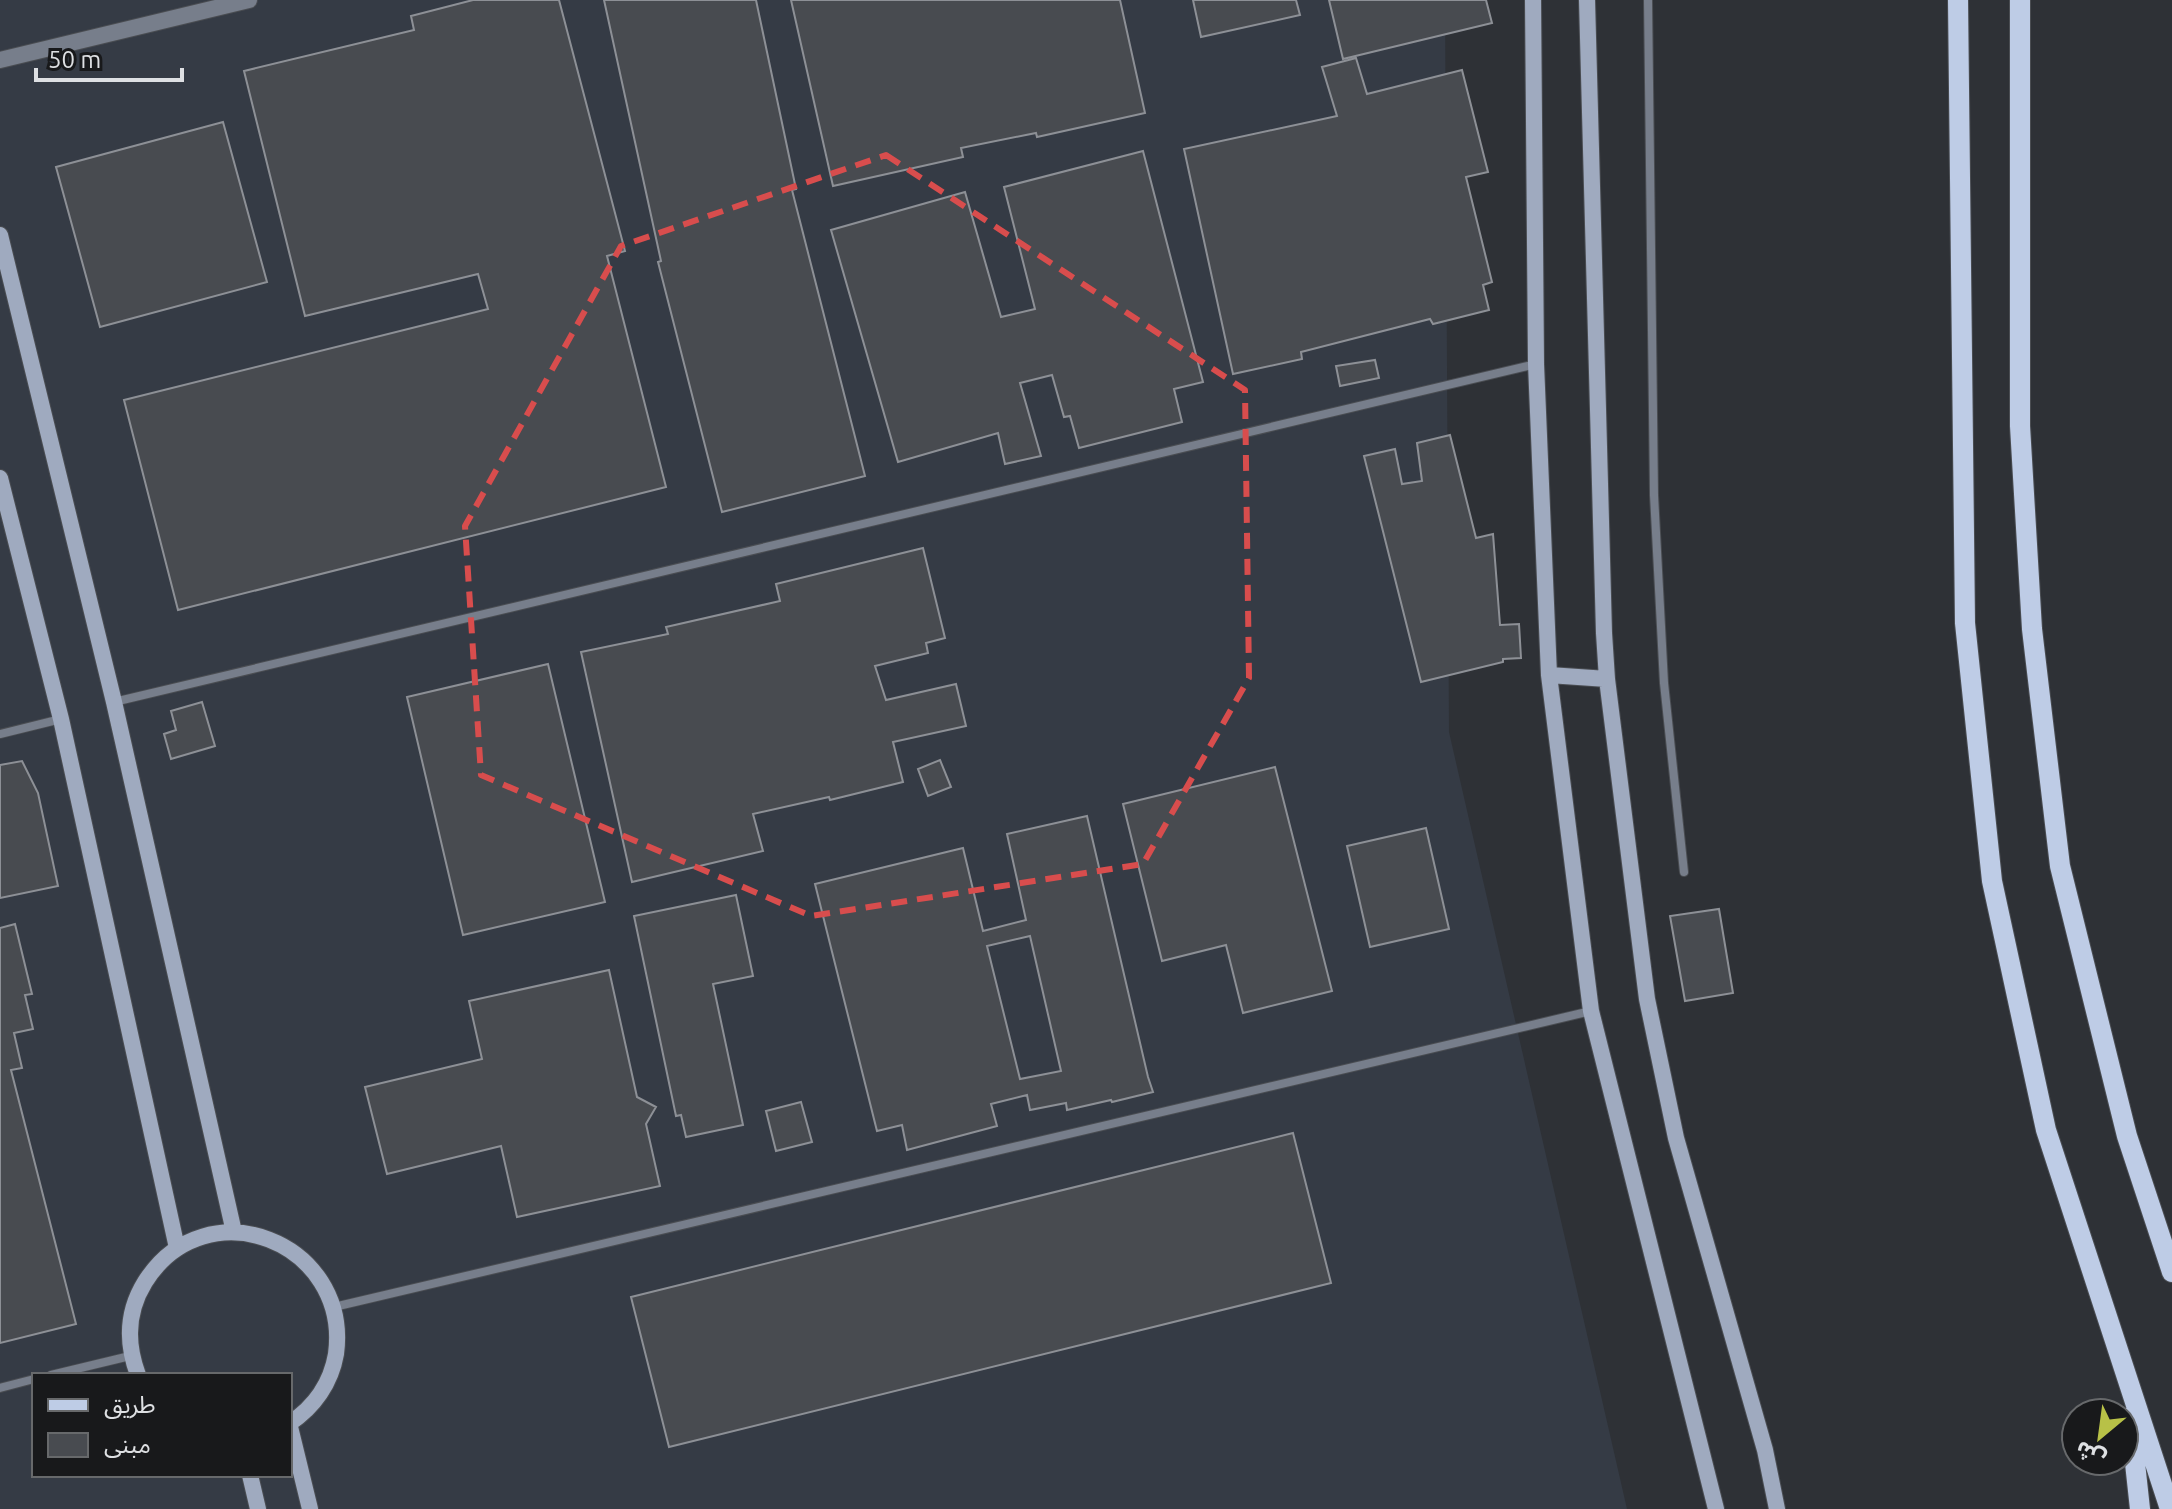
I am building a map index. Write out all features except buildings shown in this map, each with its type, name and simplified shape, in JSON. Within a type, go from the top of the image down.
[{"type":"main road","points":[[1958,0],[1965,623],[1992,881],[2046,1130],[2170,1509]]},
{"type":"main road","points":[[2020,0],[2020,426],[2032,629],[2060,866],[2127,1136],[2172,1272]]},
{"type":"main road","points":[[2126,1377],[2140,1509]]},
{"type":"street","points":[[0,60],[249,0]]},
{"type":"street","points":[[1533,0],[1536,364],[1549,675],[1591,1011],[1716,1509]]},
{"type":"street","points":[[1587,0],[1607,679],[1650,1015],[1676,1138],[1765,1450],[1777,1509]]},
{"type":"street","points":[[0,235],[114,702],[234,1232]]},
{"type":"street","points":[[0,478],[61,719],[177,1248]]},
{"type":"street","points":[[1549,675],[1607,679]]},
{"type":"street","points":[[137,1373],[130,1356],[129,1324],[137,1295],[154,1268],[177,1248],[205,1236],[234,1232],[267,1237],[297,1253],[320,1277],[334,1307],[338,1336],[334,1365],[322,1392],[292,1423]]},
{"type":"street","points":[[292,1433],[310,1509]]},
{"type":"street","points":[[250,1477],[258,1509]]},
{"type":"lane","points":[[1648,0],[1654,510],[1664,683],[1684,872]]},
{"type":"lane","points":[[114,702],[1536,364]]},
{"type":"lane","points":[[0,734],[61,719]]},
{"type":"lane","points":[[334,1307],[1591,1011]]},
{"type":"lane","points":[[59,1373],[130,1356]]},
{"type":"lane","points":[[0,1388],[32,1380]]},
{"type":"highlighted area","points":[[886,155],[1245,390],[1249,678],[1143,864],[811,916],[481,775],[465,526],[621,246]]},
{"type":"shaded area","points":[[0,0],[1445,0],[1449,732],[1627,1509],[0,1509]]}]
